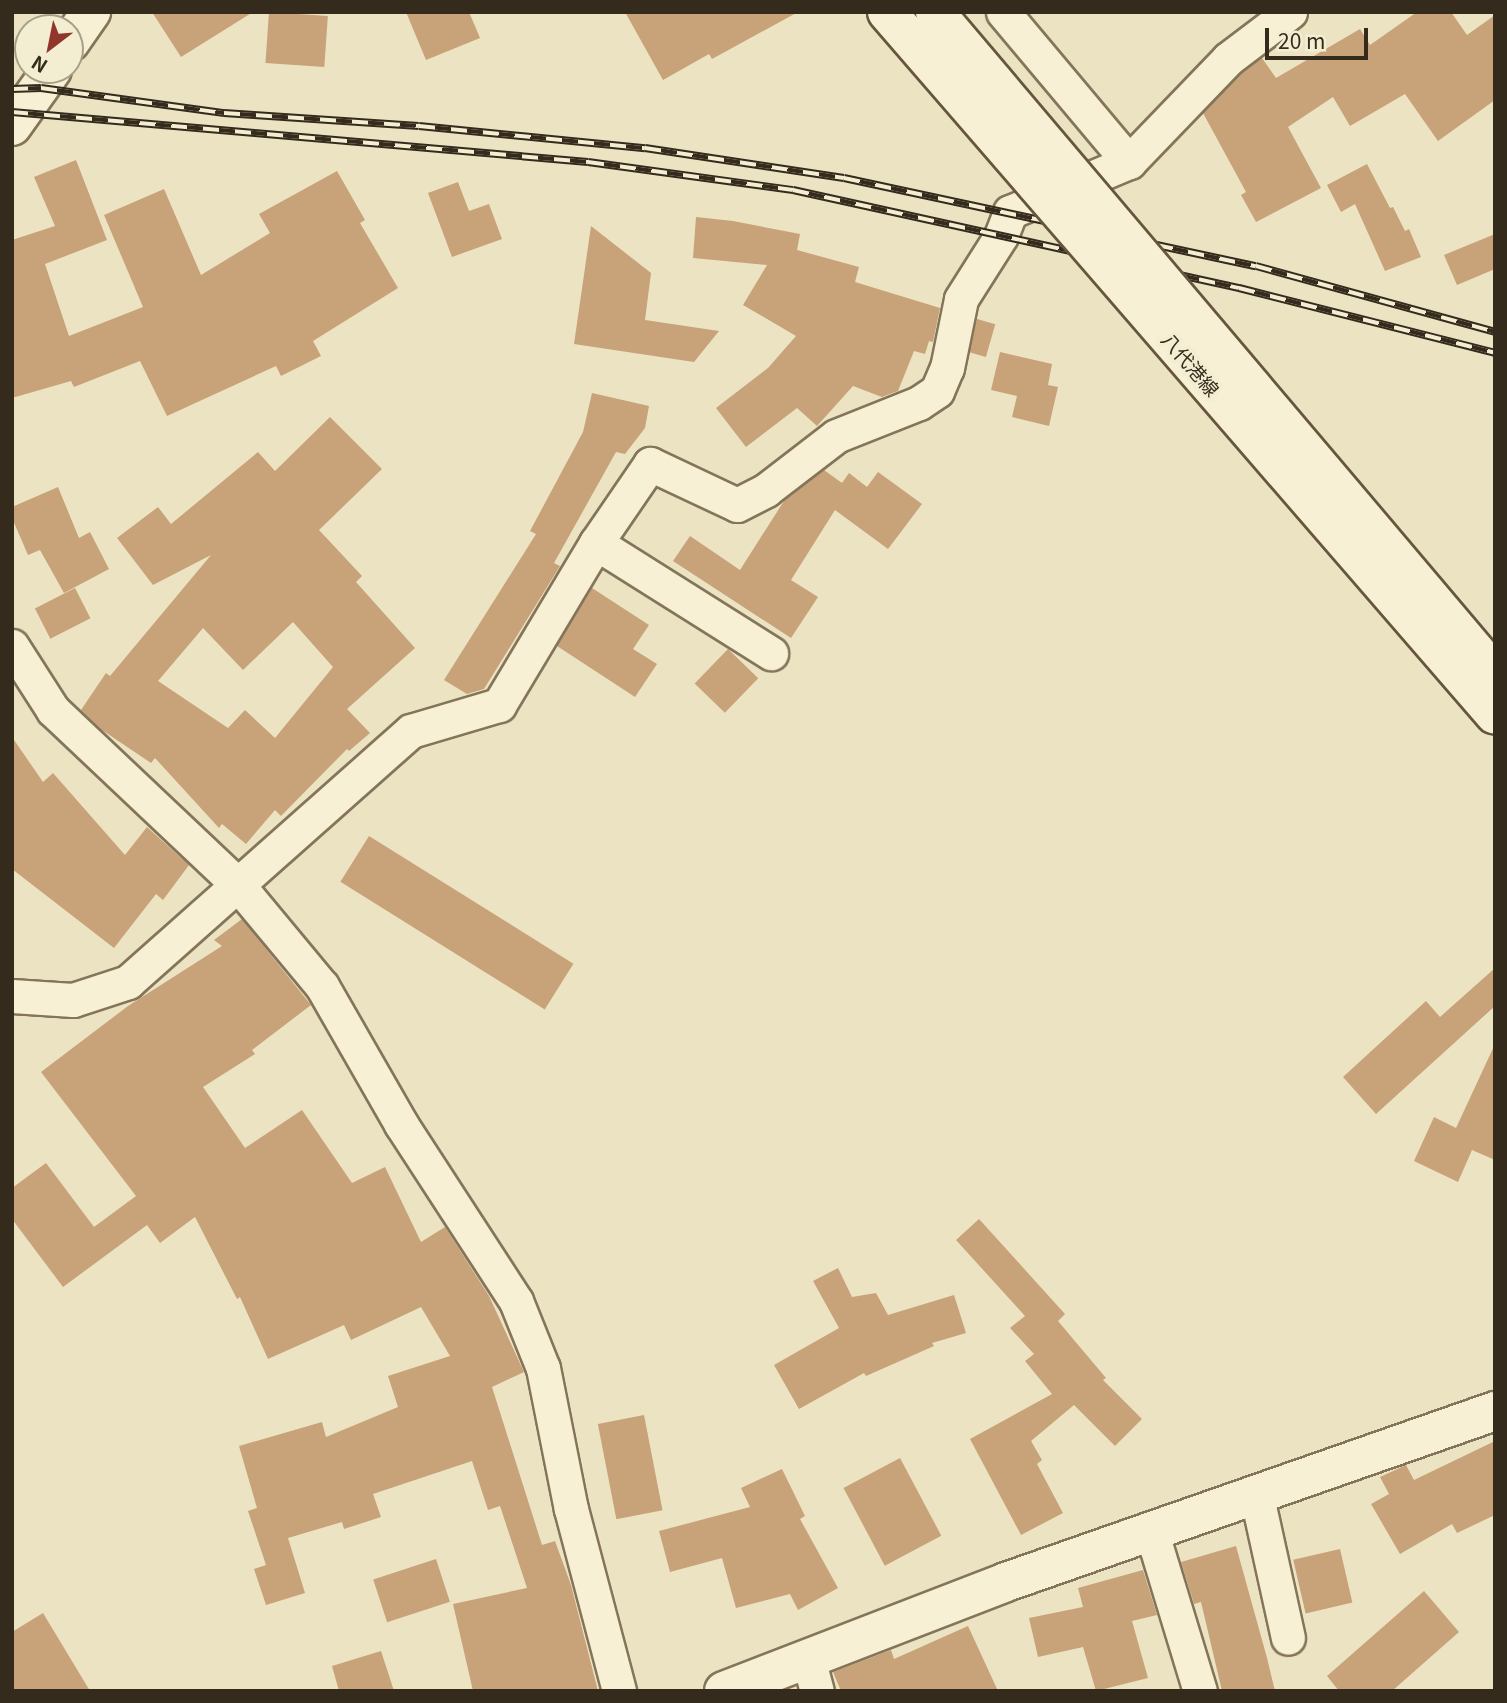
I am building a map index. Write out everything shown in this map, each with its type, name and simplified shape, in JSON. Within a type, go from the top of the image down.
[{"type":"main road","name":"八代港線","points":[[887,12],[1495,715]]},
{"type":"main road","name":"八代港線","points":[[935,12],[1495,674]]},
{"type":"main road","points":[[12,126],[42,84]]},
{"type":"main road","points":[[724,1691],[813,1674],[1151,1530],[1257,1497],[1495,1411]]},
{"type":"street","points":[[1003,12],[1129,162]]},
{"type":"street","points":[[12,996],[72,1000],[128,982],[411,731],[499,705],[596,543],[650,464],[737,505],[766,490],[836,436],[919,403],[937,391],[947,368],[961,299],[1001,236],[1010,212],[1129,162],[1228,59],[1290,12]]},
{"type":"street","points":[[596,543],[771,653]]},
{"type":"street","points":[[12,646],[53,710],[238,884],[322,986],[401,1124],[516,1301],[543,1368],[571,1509],[619,1691]]},
{"type":"street","points":[[1257,1497],[1288,1639]]},
{"type":"street","points":[[1151,1530],[1200,1691]]},
{"type":"building","points":[[152,12],[253,12],[181,57]]},
{"type":"building","points":[[269,12],[328,16],[324,67],[265,63]]},
{"type":"building","points":[[406,12],[469,12],[480,38],[426,60]]},
{"type":"building","points":[[625,12],[798,12],[712,59],[709,54],[663,80]]},
{"type":"building","points":[[1417,12],[1451,12],[1467,35],[1495,15],[1495,100],[1438,141],[1405,94],[1350,126],[1333,97],[1288,127],[1321,188],[1256,222],[1241,195],[1246,192],[1203,113],[1241,73],[1262,58],[1276,78],[1360,29],[1370,45]]},
{"type":"building","points":[[76,160],[107,240],[45,264],[69,336],[143,307],[104,215],[164,189],[201,275],[270,233],[259,214],[337,171],[365,220],[360,223],[398,288],[313,341],[321,356],[281,376],[276,366],[167,416],[140,361],[74,387],[71,381],[12,398],[12,240],[55,226],[34,177]]},
{"type":"building","points":[[1367,164],[1390,208],[1393,207],[1405,231],[1409,229],[1421,257],[1385,271],[1355,204],[1341,212],[1327,185]]},
{"type":"building","points":[[458,182],[469,211],[489,204],[502,239],[452,257],[428,193]]},
{"type":"building","points":[[696,217],[800,234],[797,250],[859,267],[855,282],[940,308],[933,342],[929,341],[925,354],[914,351],[898,391],[882,397],[853,386],[817,426],[797,408],[746,447],[716,408],[768,368],[796,336],[743,305],[767,265],[693,258]]},
{"type":"building","points":[[591,226],[651,273],[645,320],[719,331],[694,362],[574,344]]},
{"type":"building","points":[[1495,234],[1495,269],[1457,285],[1444,255]]},
{"type":"building","points":[[977,319],[995,324],[986,357],[968,352]]},
{"type":"building","points":[[1000,352],[1052,364],[1048,385],[1058,387],[1049,426],[1012,417],[1017,396],[991,390]]},
{"type":"building","points":[[592,393],[649,406],[645,428],[625,454],[616,452],[554,563],[560,566],[484,689],[467,694],[444,680],[536,534],[530,531],[583,432]]},
{"type":"building","points":[[330,417],[382,469],[319,530],[362,576],[356,582],[415,648],[347,709],[370,733],[349,751],[347,749],[281,816],[275,810],[246,844],[222,824],[219,828],[155,758],[151,763],[102,730],[81,710],[106,673],[110,676],[211,555],[153,585],[117,538],[158,507],[171,524],[258,452],[275,471]],"holes":[[[293,622],[333,667],[275,738],[245,710],[228,728],[158,681],[203,628],[243,670]]]},
{"type":"building","points":[[824,470],[842,483],[849,473],[867,487],[878,472],[922,504],[888,549],[835,510],[791,580],[818,597],[791,638],[673,561],[690,536],[740,570],[784,501]]},
{"type":"building","points":[[58,487],[79,538],[90,532],[109,569],[64,593],[40,550],[28,555],[12,518],[12,507]]},
{"type":"building","points":[[75,588],[90,618],[50,639],[35,608]]},
{"type":"building","points":[[592,588],[649,625],[633,649],[657,664],[635,697],[557,646]]},
{"type":"building","points":[[728,649],[758,678],[725,713],[695,684]]},
{"type":"building","points":[[12,737],[43,782],[53,773],[125,855],[147,827],[189,865],[163,900],[156,894],[114,948],[12,869]]},
{"type":"building","points":[[369,836],[573,964],[545,1010],[340,882]]},
{"type":"building","points":[[242,919],[311,1005],[252,1050],[255,1054],[203,1087],[245,1148],[302,1110],[352,1183],[385,1167],[421,1242],[445,1227],[489,1296],[524,1372],[492,1387],[542,1545],[555,1541],[571,1585],[598,1691],[473,1691],[453,1604],[527,1588],[500,1506],[488,1510],[472,1461],[373,1494],[381,1517],[344,1529],[342,1522],[288,1538],[305,1593],[266,1605],[254,1569],[266,1565],[248,1511],[257,1508],[239,1446],[322,1422],[326,1437],[398,1407],[388,1376],[450,1356],[421,1307],[351,1340],[344,1325],[268,1359],[240,1297],[237,1299],[195,1217],[160,1243],[147,1225],[63,1287],[12,1219],[12,1188],[46,1163],[94,1227],[136,1196],[41,1072],[128,1006],[222,946],[214,940]]},
{"type":"building","points":[[1495,968],[1495,1006],[1376,1114],[1343,1077],[1426,1001],[1440,1017]]},
{"type":"building","points":[[1495,1044],[1495,1160],[1472,1150],[1458,1182],[1414,1161],[1434,1117],[1456,1128]]},
{"type":"building","points":[[979,1219],[1065,1314],[1058,1321],[1106,1378],[1103,1380],[1142,1419],[1115,1446],[1074,1405],[1031,1441],[1042,1460],[1037,1464],[1063,1513],[1021,1535],[970,1439],[1052,1394],[1025,1361],[1034,1354],[1010,1328],[1025,1316],[956,1240]]},
{"type":"building","points":[[838,1268],[852,1297],[876,1293],[888,1315],[954,1295],[966,1333],[932,1343],[934,1346],[866,1376],[864,1373],[799,1409],[774,1365],[839,1328],[813,1281]]},
{"type":"building","points":[[644,1415],[663,1510],[616,1519],[598,1424]]},
{"type":"building","points":[[1495,1441],[1495,1515],[1457,1533],[1452,1524],[1400,1554],[1371,1504],[1389,1494],[1380,1477],[1406,1465],[1414,1480]]},
{"type":"building","points":[[900,1458],[941,1536],[885,1566],[843,1488]]},
{"type":"building","points":[[782,1469],[805,1516],[800,1519],[838,1588],[798,1610],[790,1594],[736,1608],[722,1558],[670,1572],[659,1531],[750,1507],[741,1488]]},
{"type":"building","points":[[1236,1546],[1275,1691],[1222,1691],[1201,1602],[1194,1604],[1181,1562]]},
{"type":"building","points":[[1340,1549],[1352,1603],[1306,1613],[1293,1560]]},
{"type":"building","points":[[436,1559],[450,1602],[387,1622],[373,1579]]},
{"type":"building","points":[[1143,1570],[1157,1615],[1132,1621],[1148,1678],[1096,1691],[1083,1647],[1038,1657],[1029,1618],[1083,1607],[1078,1588]]},
{"type":"building","points":[[1424,1591],[1459,1632],[1392,1691],[1339,1691],[1327,1676]]},
{"type":"building","points":[[43,1613],[90,1691],[12,1691],[12,1632]]},
{"type":"building","points":[[968,1626],[998,1691],[841,1691],[833,1672],[891,1650],[894,1659]]},
{"type":"building","points":[[381,1651],[394,1691],[339,1691],[332,1666]]},
{"type":"railway","points":[[12,89],[41,88],[224,113],[419,126],[645,148],[844,178],[1256,266],[1495,332]]},
{"type":"railway","points":[[12,112],[588,162],[793,190],[1239,288],[1495,353]]}]
